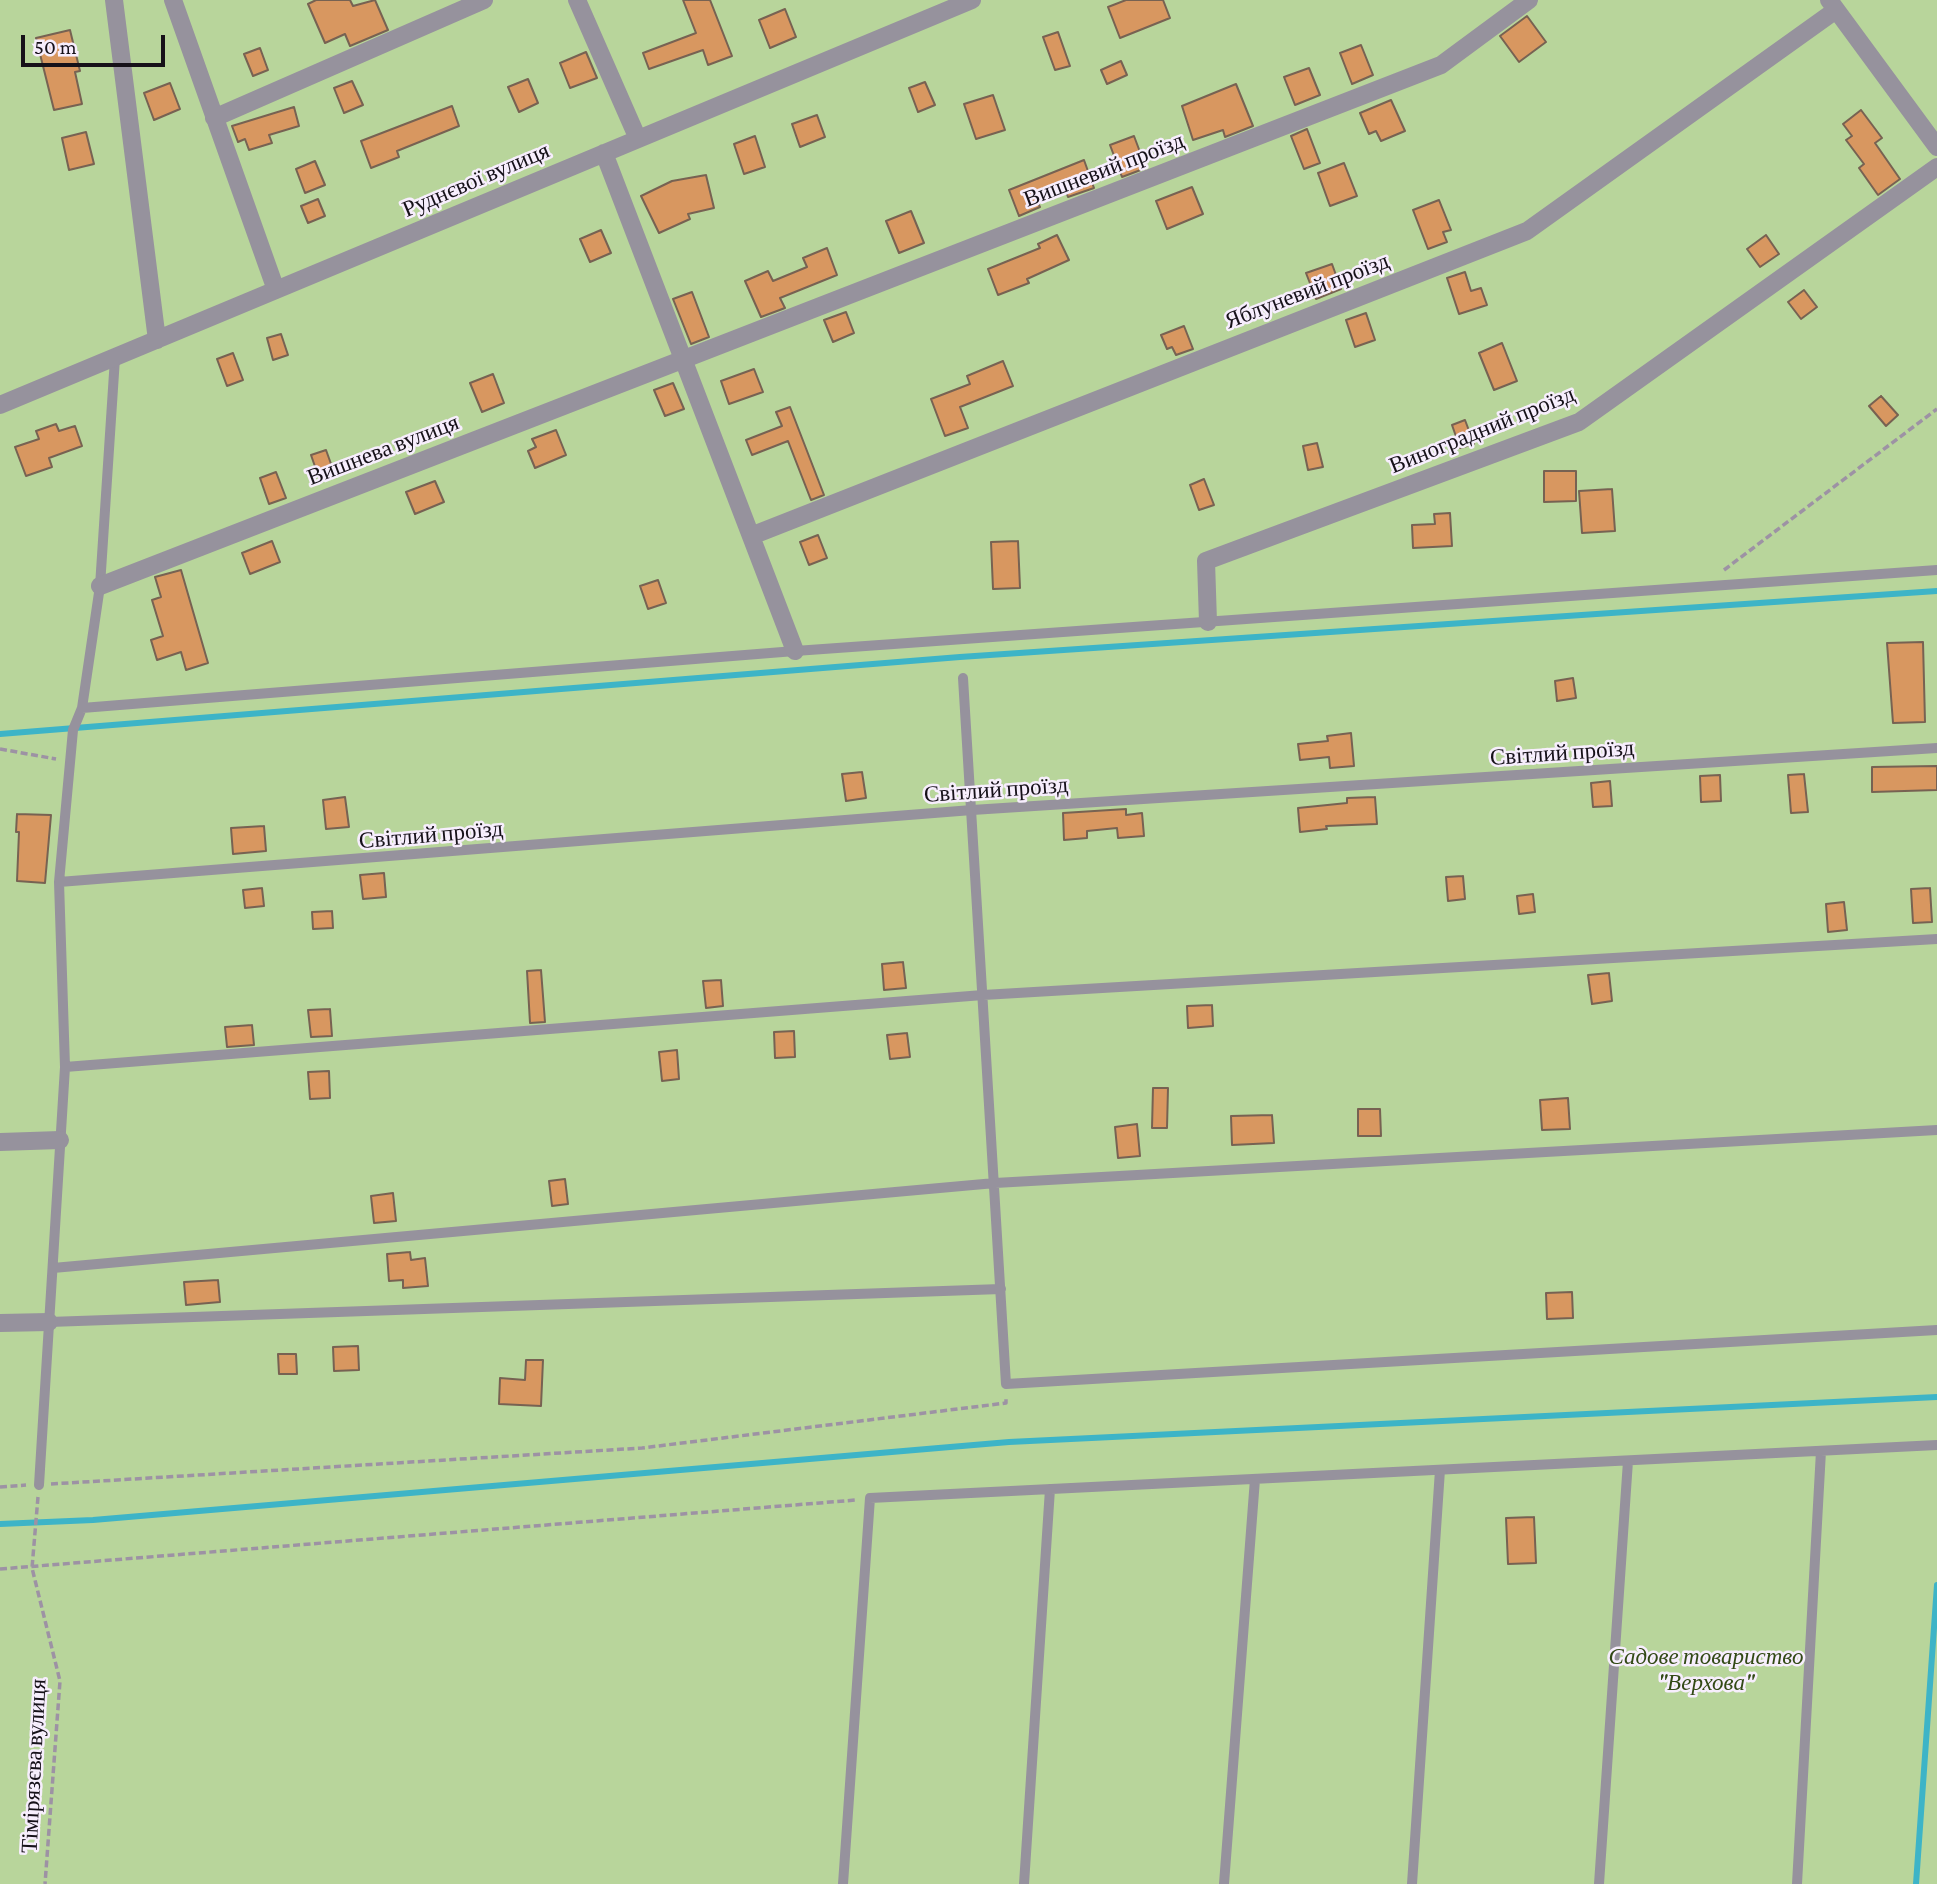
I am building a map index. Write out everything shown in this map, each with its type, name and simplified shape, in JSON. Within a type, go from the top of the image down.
[{"type":"street","points":[[114,0],[157,340]]},
{"type":"street","points":[[173,0],[276,290]]},
{"type":"street","points":[[214,118],[484,0]]},
{"type":"street","points":[[577,0],[638,139]]},
{"type":"street","name":"Руднєвої вулиця","points":[[0,405],[972,0]]},
{"type":"street","name":"Вишневий проїзд","points":[[684,361],[1441,65],[1529,0]]},
{"type":"street","points":[[1832,5],[1937,147]]},
{"type":"street","name":"Яблуневий проїзд","points":[[751,536],[1527,231],[1832,5]]},
{"type":"street","points":[[604,153],[795,651]]},
{"type":"street","name":"Виноградний проїзд","points":[[1209,622],[1206,561],[1579,422],[1937,167]]},
{"type":"street","name":"Вишнева вулиця","points":[[100,586],[684,361]]},
{"type":"street","points":[[0,1142],[60,1140]]},
{"type":"street","points":[[0,1323],[49,1322]]},
{"type":"lane","points":[[39,1485],[65,1067],[59,882],[73,730],[82,708],[100,586],[115,358]]},
{"type":"lane","points":[[82,708],[795,651],[1937,570]]},
{"type":"lane","points":[[962,678],[1006,1384],[1937,1330]]},
{"type":"lane","name":"Світлий проїзд","points":[[59,882],[972,810],[1937,748]]},
{"type":"lane","points":[[65,1067],[983,995],[1937,939]]},
{"type":"lane","points":[[53,1268],[995,1184],[1937,1130]]},
{"type":"lane","points":[[49,1322],[1001,1289]]},
{"type":"lane","points":[[843,1884],[870,1498],[1937,1446]]},
{"type":"lane","points":[[1797,1884],[1821,1451]]},
{"type":"lane","points":[[1599,1884],[1628,1461]]},
{"type":"lane","points":[[1412,1884],[1440,1470]]},
{"type":"lane","points":[[1224,1884],[1255,1479]]},
{"type":"lane","points":[[1024,1884],[1050,1489]]},
{"type":"path","points":[[1701,587],[1937,409]]},
{"type":"path","points":[[0,749],[72,762]]},
{"type":"path","points":[[0,1487],[642,1448],[1006,1403],[1006,1384]]},
{"type":"path","name":"Тімірязєва вулиця","points":[[39,1485],[32,1568],[60,1681],[45,1884]]},
{"type":"path","points":[[0,1569],[870,1498]]},
{"type":"green space","name":"Садове товариство \"Верхова\"","points":[[0,0],[1937,0],[1937,1884],[0,1884]]},
{"type":"building","points":[[316,0],[350,0],[353,6],[375,0],[388,30],[350,46],[345,34],[325,43],[308,4]]},
{"type":"building","points":[[683,0],[710,0],[732,56],[708,65],[703,50],[649,69],[643,53],[696,33]]},
{"type":"building","points":[[1126,0],[1163,0],[1170,18],[1120,38],[1108,7]]},
{"type":"building","points":[[785,9],[796,37],[770,48],[759,20]]},
{"type":"building","points":[[1527,16],[1546,42],[1519,62],[1500,36]]},
{"type":"building","points":[[70,30],[80,71],[75,72],[82,104],[54,110],[36,38]]},
{"type":"building","points":[[1058,32],[1070,66],[1055,70],[1043,37]]},
{"type":"building","points":[[1361,45],[1373,75],[1352,84],[1340,53]]},
{"type":"building","points":[[260,48],[268,70],[253,76],[244,54]]},
{"type":"building","points":[[586,52],[597,78],[570,88],[560,63]]},
{"type":"building","points":[[1121,61],[1127,75],[1107,84],[1101,70]]},
{"type":"building","points":[[1309,68],[1320,95],[1295,105],[1284,77]]},
{"type":"building","points":[[528,79],[538,103],[519,112],[508,87]]},
{"type":"building","points":[[352,81],[363,105],[344,113],[334,88]]},
{"type":"building","points":[[925,82],[935,105],[918,112],[909,88]]},
{"type":"building","points":[[170,83],[180,109],[154,120],[144,93]]},
{"type":"building","points":[[1236,84],[1253,126],[1225,137],[1223,130],[1193,140],[1182,106]]},
{"type":"building","points":[[993,95],[1005,130],[976,139],[964,104]]},
{"type":"building","points":[[1391,100],[1405,131],[1381,141],[1376,131],[1369,134],[1360,113]]},
{"type":"building","points":[[452,106],[459,126],[397,151],[399,157],[371,168],[361,141]]},
{"type":"building","points":[[294,107],[299,126],[269,135],[272,143],[249,150],[245,139],[238,142],[232,126]]},
{"type":"building","points":[[1861,110],[1882,138],[1875,143],[1900,179],[1878,195],[1859,168],[1864,164],[1846,140],[1852,136],[1843,124]]},
{"type":"building","points":[[817,115],[825,137],[800,147],[792,124]]},
{"type":"building","points":[[1307,129],[1320,163],[1304,169],[1291,136]]},
{"type":"building","points":[[86,132],[94,164],[69,170],[62,138]]},
{"type":"building","points":[[755,136],[765,167],[744,174],[734,144]]},
{"type":"building","points":[[1134,136],[1146,168],[1122,177],[1110,145]]},
{"type":"building","points":[[1084,160],[1094,188],[1068,197],[1064,186],[1035,197],[1040,207],[1019,216],[1009,190]]},
{"type":"building","points":[[315,161],[325,185],[305,193],[296,169]]},
{"type":"building","points":[[1344,163],[1357,196],[1330,206],[1318,173]]},
{"type":"building","points":[[706,175],[714,208],[688,214],[690,219],[659,233],[641,196],[672,181]]},
{"type":"building","points":[[1192,187],[1203,214],[1167,229],[1156,201]]},
{"type":"building","points":[[318,199],[325,216],[308,223],[301,206]]},
{"type":"building","points":[[1439,200],[1451,230],[1443,232],[1447,242],[1428,249],[1413,210]]},
{"type":"building","points":[[911,211],[924,243],[899,253],[886,221]]},
{"type":"building","points":[[601,230],[611,253],[590,262],[580,239]]},
{"type":"building","points":[[1057,235],[1069,260],[1027,279],[1029,283],[998,295],[988,269],[1040,248],[1038,244]]},
{"type":"building","points":[[1766,235],[1779,254],[1760,267],[1747,249]]},
{"type":"building","points":[[827,248],[837,275],[780,298],[785,308],[761,317],[745,281],[768,271],[773,281],[807,267],[803,258]]},
{"type":"building","points":[[1332,264],[1341,289],[1316,299],[1306,273]]},
{"type":"building","points":[[1465,272],[1471,291],[1481,288],[1487,305],[1459,314],[1447,278]]},
{"type":"building","points":[[1804,290],[1817,307],[1801,319],[1788,302]]},
{"type":"building","points":[[692,292],[709,337],[691,344],[673,299]]},
{"type":"building","points":[[846,312],[854,333],[833,342],[824,320]]},
{"type":"building","points":[[1366,313],[1375,340],[1355,347],[1346,320]]},
{"type":"building","points":[[1184,326],[1193,349],[1176,355],[1172,347],[1167,349],[1161,335]]},
{"type":"building","points":[[281,334],[288,355],[273,360],[267,338]]},
{"type":"building","points":[[1502,343],[1517,381],[1494,390],[1479,353]]},
{"type":"building","points":[[233,353],[243,380],[227,386],[217,359]]},
{"type":"building","points":[[1003,361],[1013,386],[960,407],[968,428],[945,436],[931,399],[970,384],[967,376]]},
{"type":"building","points":[[754,369],[763,392],[729,404],[721,381]]},
{"type":"building","points":[[493,374],[504,403],[482,412],[470,383]]},
{"type":"building","points":[[673,383],[684,409],[665,416],[654,390]]},
{"type":"building","points":[[1881,396],[1898,415],[1886,426],[1869,406]]},
{"type":"building","points":[[790,407],[824,495],[811,500],[788,441],[752,455],[746,440],[782,426],[776,412]]},
{"type":"building","points":[[1465,420],[1474,444],[1460,448],[1452,425]]},
{"type":"building","points":[[56,424],[59,431],[75,426],[82,446],[49,458],[52,467],[26,476],[15,447],[39,439],[36,431]]},
{"type":"building","points":[[556,430],[566,455],[535,468],[528,451],[536,447],[532,439]]},
{"type":"building","points":[[1317,443],[1323,467],[1308,470],[1303,446]]},
{"type":"building","points":[[326,450],[335,475],[320,481],[311,455]]},
{"type":"building","points":[[1544,471],[1576,471],[1576,501],[1544,502]]},
{"type":"building","points":[[276,472],[286,498],[269,504],[260,478]]},
{"type":"building","points":[[1204,479],[1214,505],[1199,510],[1190,485]]},
{"type":"building","points":[[435,481],[444,502],[415,514],[406,492]]},
{"type":"building","points":[[1612,489],[1615,531],[1582,533],[1579,491]]},
{"type":"building","points":[[1450,513],[1452,546],[1413,548],[1412,525],[1435,524],[1434,514]]},
{"type":"building","points":[[818,535],[827,558],[809,565],[800,542]]},
{"type":"building","points":[[272,541],[280,562],[250,574],[242,553]]},
{"type":"building","points":[[1018,541],[1020,588],[993,589],[991,542]]},
{"type":"building","points":[[181,570],[208,663],[186,670],[181,652],[157,660],[151,640],[163,636],[152,600],[161,597],[155,577]]},
{"type":"building","points":[[658,580],[666,603],[648,609],[640,586]]},
{"type":"building","points":[[1923,642],[1925,722],[1893,723],[1887,643]]},
{"type":"building","points":[[1573,678],[1576,698],[1557,701],[1555,681]]},
{"type":"building","points":[[1351,733],[1354,766],[1330,768],[1329,757],[1300,760],[1298,744],[1328,741],[1327,736]]},
{"type":"building","points":[[1937,766],[1937,790],[1872,792],[1872,767]]},
{"type":"building","points":[[862,772],[866,798],[846,801],[842,774]]},
{"type":"building","points":[[1804,774],[1808,812],[1791,813],[1788,775]]},
{"type":"building","points":[[1720,775],[1721,801],[1701,802],[1700,776]]},
{"type":"building","points":[[1610,781],[1612,806],[1593,807],[1591,783]]},
{"type":"building","points":[[345,797],[349,827],[326,829],[323,800]]},
{"type":"building","points":[[1375,797],[1377,824],[1326,826],[1327,829],[1300,832],[1298,808],[1347,803],[1347,798]]},
{"type":"building","points":[[1126,809],[1126,815],[1142,813],[1144,836],[1118,838],[1117,828],[1087,831],[1087,838],[1064,840],[1063,813]]},
{"type":"building","points":[[17,814],[51,815],[45,883],[17,881]]},
{"type":"building","points":[[264,826],[266,851],[233,854],[231,828]]},
{"type":"building","points":[[384,873],[386,897],[363,899],[360,875]]},
{"type":"building","points":[[1463,876],[1465,899],[1448,901],[1446,877]]},
{"type":"building","points":[[262,888],[264,906],[245,908],[243,890]]},
{"type":"building","points":[[1930,888],[1932,922],[1913,923],[1911,889]]},
{"type":"building","points":[[1533,894],[1535,912],[1519,914],[1517,896]]},
{"type":"building","points":[[1844,902],[1847,930],[1828,932],[1826,904]]},
{"type":"building","points":[[332,911],[333,928],[313,929],[312,912]]},
{"type":"building","points":[[903,962],[906,988],[884,990],[882,964]]},
{"type":"building","points":[[541,970],[545,1022],[530,1023],[527,971]]},
{"type":"building","points":[[1609,973],[1612,1001],[1592,1004],[1588,975]]},
{"type":"building","points":[[721,980],[723,1006],[706,1008],[703,981]]},
{"type":"building","points":[[1212,1005],[1213,1026],[1188,1028],[1187,1006]]},
{"type":"building","points":[[330,1009],[332,1036],[311,1037],[308,1010]]},
{"type":"building","points":[[252,1025],[254,1045],[227,1047],[225,1027]]},
{"type":"building","points":[[794,1031],[795,1057],[775,1058],[774,1032]]},
{"type":"building","points":[[907,1033],[910,1057],[890,1059],[887,1035]]},
{"type":"building","points":[[677,1050],[679,1079],[662,1081],[659,1052]]},
{"type":"building","points":[[329,1071],[330,1098],[310,1099],[308,1072]]},
{"type":"building","points":[[1153,1088],[1168,1088],[1167,1128],[1152,1128]]},
{"type":"building","points":[[1568,1098],[1570,1129],[1542,1130],[1540,1100]]},
{"type":"building","points":[[1358,1109],[1380,1109],[1381,1136],[1358,1136]]},
{"type":"building","points":[[1272,1115],[1274,1143],[1232,1145],[1231,1116]]},
{"type":"building","points":[[1137,1124],[1140,1156],[1118,1158],[1115,1127]]},
{"type":"building","points":[[565,1179],[568,1204],[552,1206],[549,1181]]},
{"type":"building","points":[[393,1193],[396,1221],[374,1223],[371,1196]]},
{"type":"building","points":[[410,1252],[411,1260],[425,1258],[428,1286],[403,1288],[403,1280],[389,1281],[387,1254]]},
{"type":"building","points":[[218,1280],[220,1302],[186,1305],[184,1282]]},
{"type":"building","points":[[1572,1292],[1573,1318],[1547,1319],[1546,1293]]},
{"type":"building","points":[[358,1346],[359,1370],[334,1371],[333,1347]]},
{"type":"building","points":[[278,1354],[296,1354],[297,1374],[279,1374]]},
{"type":"building","points":[[526,1360],[543,1360],[541,1406],[499,1404],[500,1378],[525,1380]]},
{"type":"building","points":[[1534,1517],[1536,1563],[1508,1564],[1506,1518]]},
{"type":"waterway","points":[[0,734],[960,657],[1937,591]]},
{"type":"waterway","points":[[0,1524],[93,1520],[1009,1442],[1937,1397]]},
{"type":"waterway","points":[[1916,1884],[1937,1585]]}]
